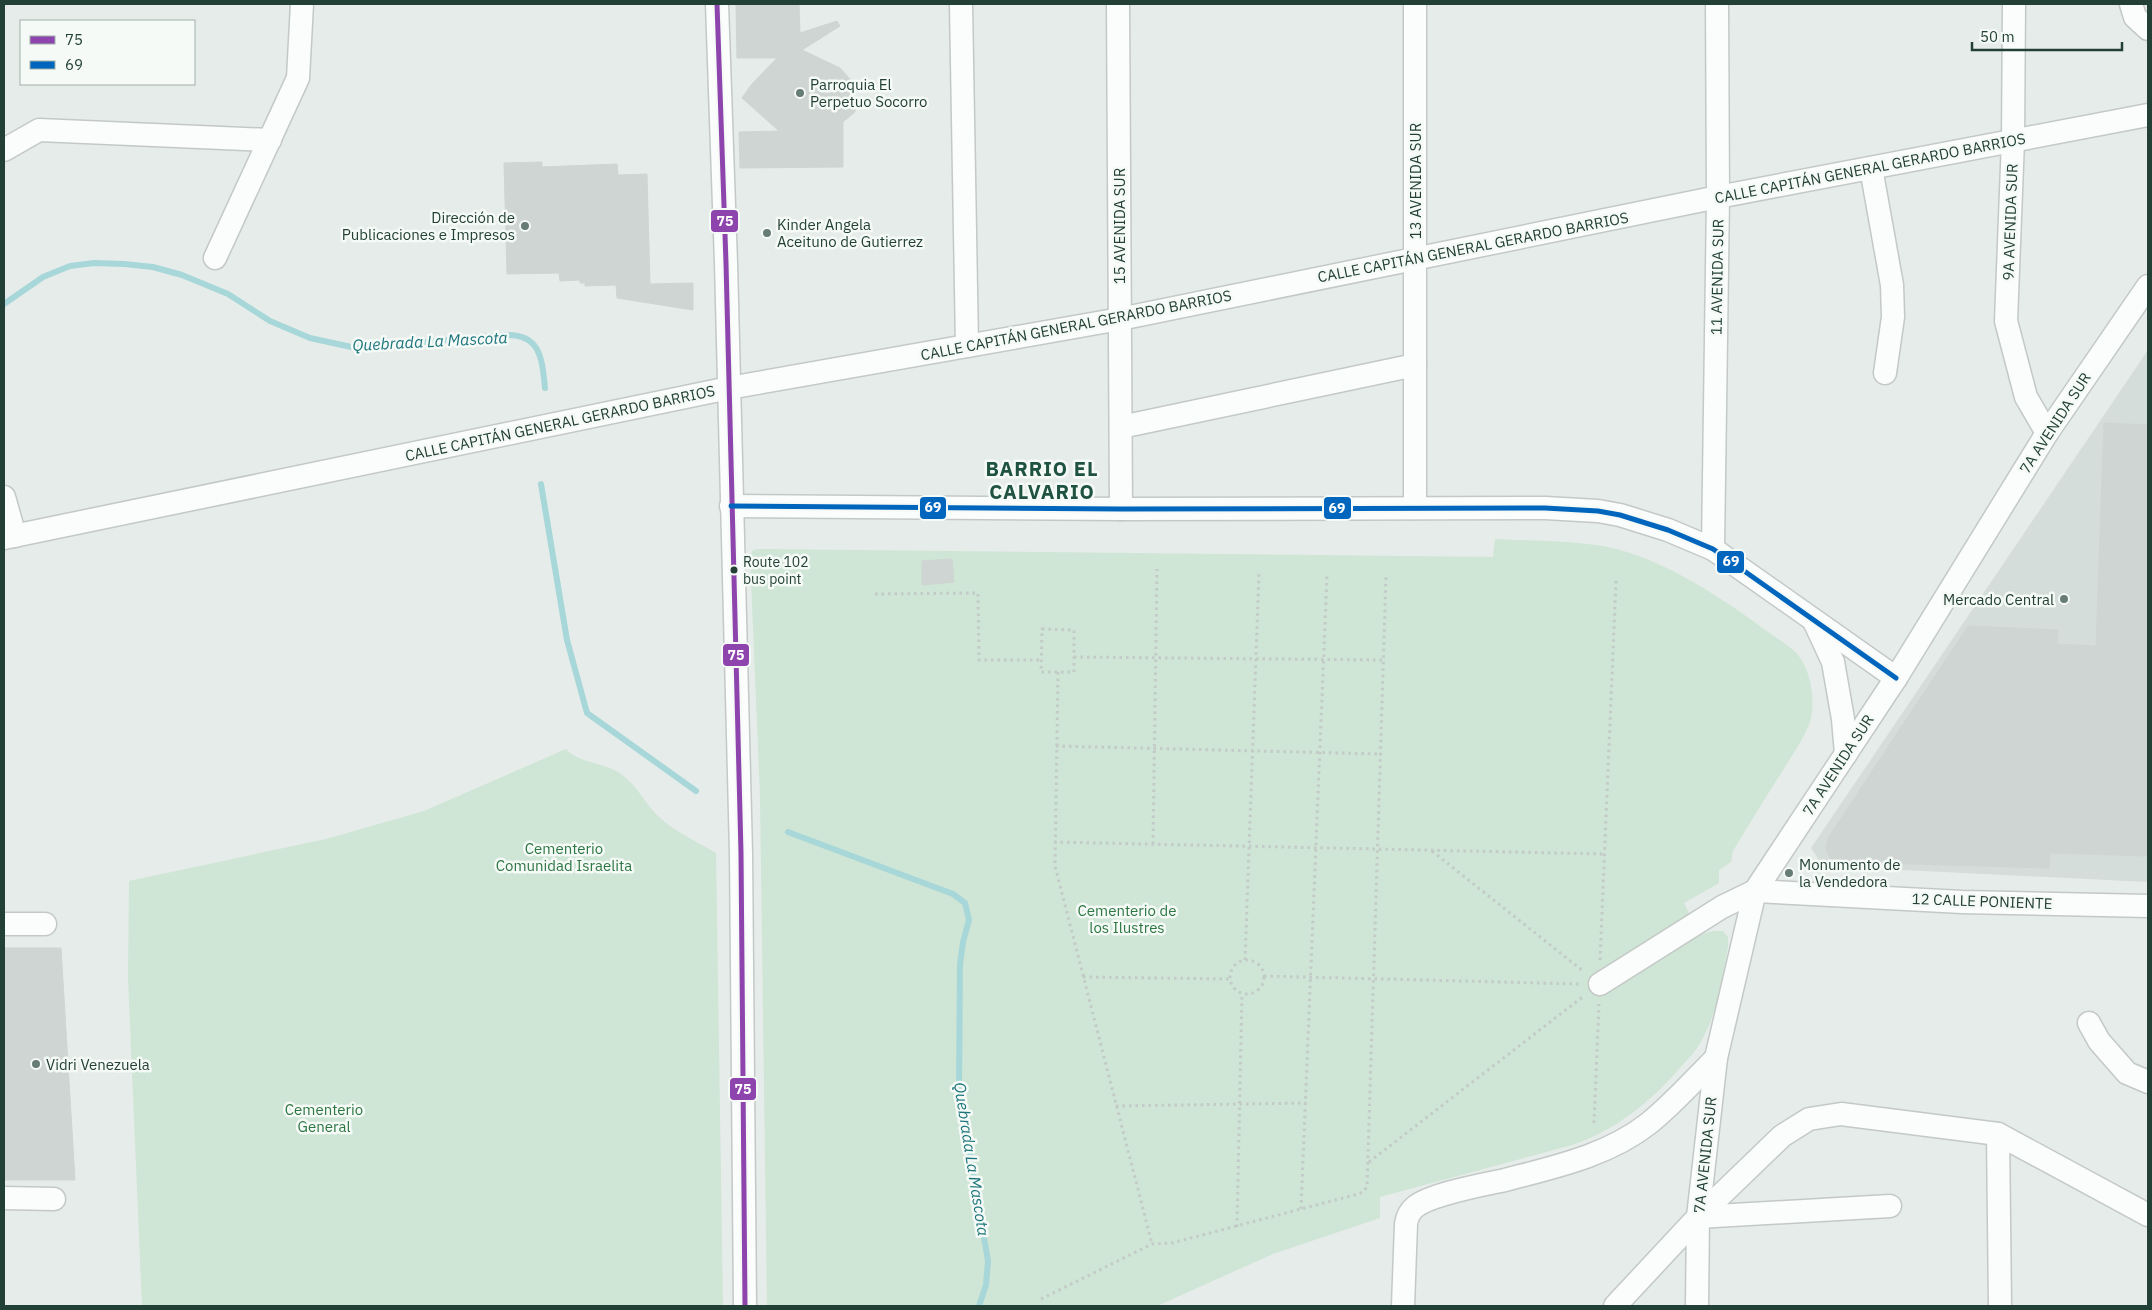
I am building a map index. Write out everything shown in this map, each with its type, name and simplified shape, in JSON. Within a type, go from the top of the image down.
[{"type":"street","points":[[215,258],[298,78],[302,4]]},
{"type":"street","points":[[718,4],[741,853],[745,1306]]},
{"type":"street","points":[[961,4],[967,346]]},
{"type":"street","name":"15 AVENIDA SUR","points":[[1118,4],[1122,509]]},
{"type":"street","name":"13 AVENIDA SUR","points":[[1415,4],[1415,508]]},
{"type":"street","name":"11 AVENIDA SUR","points":[[1713,550],[1718,198],[1717,4]]},
{"type":"street","name":"9A AVENIDA SUR","points":[[2014,4],[2013,140],[2006,320],[2026,397],[2047,433]]},
{"type":"street","points":[[2131,4],[2135,17],[2148,29]]},
{"type":"street","name":"CALLE CAPITÁN GENERAL GERARDO BARRIOS","points":[[9,537],[729,388],[1120,319],[1718,198],[2148,115]]},
{"type":"street","points":[[4,150],[39,130],[270,140]]},
{"type":"street","points":[[1871,168],[1892,285],[1893,317],[1885,373]]},
{"type":"street","name":"7A AVENIDA SUR","points":[[1697,1306],[1698,1217],[1716,1058],[1755,891],[1896,678],[2047,433],[2148,286]]},
{"type":"street","points":[[1121,427],[1415,365]]},
{"type":"street","points":[[4,498],[9,537]]},
{"type":"street","points":[[731,506],[1122,509],[1545,508],[1598,511],[1645,522],[1713,550],[1896,678]]},
{"type":"street","points":[[1814,620],[1833,662],[1843,719],[1846,754]]},
{"type":"street","points":[[1600,984],[1722,907],[1755,891]]},
{"type":"street","name":"12 CALLE PONIENTE","points":[[1755,891],[1962,902],[2148,906]]},
{"type":"street","points":[[4,924],[45,924]]},
{"type":"street","points":[[2089,1023],[2099,1041],[2127,1074],[2148,1082]]},
{"type":"street","points":[[1403,1306],[1404,1233],[1407,1217],[1413,1209],[1428,1200],[1565,1164],[1614,1145],[1653,1120],[1716,1058]]},
{"type":"street","points":[[1615,1306],[1698,1217],[1782,1136],[1809,1119],[1841,1114],[1998,1134],[2148,1216]]},
{"type":"street","points":[[1998,1134],[2000,1306]]},
{"type":"street","points":[[4,1198],[54,1199]]},
{"type":"street","points":[[1698,1217],[1890,1206]]},
{"type":"path","points":[[1153,844],[1157,568]]},
{"type":"path","points":[[1245,960],[1259,573]]},
{"type":"path","points":[[1040,1299],[1152,1244],[1172,1243],[1364,1192],[1368,1180],[1369,1162],[1386,574]]},
{"type":"path","points":[[1301,1209],[1327,576]]},
{"type":"path","points":[[1594,1123],[1616,581]]},
{"type":"path","points":[[875,594],[978,593],[979,660],[1042,660]]},
{"type":"path","points":[[1042,629],[1074,630],[1074,657],[1074,672],[1042,672],[1042,629]]},
{"type":"path","points":[[1074,657],[1383,660]]},
{"type":"path","points":[[1058,672],[1055,866],[1152,1244]]},
{"type":"path","points":[[1056,746],[1380,754]]},
{"type":"path","points":[[1054,842],[1605,854]]},
{"type":"path","points":[[1431,850],[1600,984]]},
{"type":"path","points":[[1245,960],[1256,962],[1264,976],[1263,982],[1256,991],[1251,993],[1242,993],[1235,989],[1230,979],[1232,968],[1240,961],[1245,960]]},
{"type":"path","points":[[1264,976],[1600,984]]},
{"type":"path","points":[[1083,977],[1230,979]]},
{"type":"path","points":[[1369,1162],[1600,984]]},
{"type":"path","points":[[1237,1227],[1242,993]]},
{"type":"path","points":[[1116,1106],[1306,1103]]},
{"type":"shaded area","name":"Mercado Central","points":[[2148,350],[2148,882],[1823,866],[1811,848]]},
{"type":"green space","name":"Cementerio de los Ilustres","points":[[1495,539],[1594,545],[1629,552],[1650,560],[1692,581],[1732,606],[1784,643],[1798,655],[1806,668],[1812,690],[1812,713],[1801,741],[1733,851],[1731,862],[1719,870],[1719,883],[1684,903],[1700,935],[1713,931],[1723,931],[1728,937],[1728,947],[1719,994],[1708,1027],[1701,1042],[1669,1080],[1631,1114],[1588,1139],[1380,1197],[1380,1218],[1273,1254],[1157,1306],[767,1306],[760,795],[750,556],[753,550],[1493,557]]},
{"type":"green space","name":"Cementerio General","points":[[566,749],[578,758],[607,767],[627,778],[663,821],[716,853],[723,1306],[142,1306],[128,978],[129,881],[326,839],[424,811]]},
{"type":"building","points":[[736,4],[799,4],[800,33],[837,21],[840,26],[802,50],[840,68],[850,79],[854,88],[855,112],[843,122],[843,167],[740,168],[739,132],[779,131],[742,98],[751,85],[777,58],[737,58]]},
{"type":"building","name":"Dirección de Publicaciones e Impresos","points":[[542,162],[542,167],[617,164],[618,175],[647,174],[650,284],[693,283],[693,310],[617,298],[616,285],[585,286],[585,283],[580,283],[580,280],[560,281],[559,273],[507,274],[504,163]]},
{"type":"building","name":"Mercado Central","points":[[2104,423],[2148,425],[2148,856],[2050,853],[2049,868],[1844,862],[1830,858],[1826,849],[1828,838],[1968,626],[2058,630],[2057,644],[2096,646]]},
{"type":"building","points":[[952,559],[954,582],[922,585],[922,561]]},
{"type":"building","name":"Vidri Venezuela","points":[[4,948],[61,948],[75,1180],[4,1180]]},
{"type":"waterway","name":"Quebrada La Mascota","points":[[4,304],[43,277],[70,266],[94,263],[153,267],[182,275],[228,294],[270,321],[310,338],[356,348],[504,335],[526,338],[537,350],[543,367],[545,388]]},
{"type":"waterway","name":"Quebrada La Mascota","points":[[541,484],[567,640],[587,713],[696,791]]},
{"type":"waterway","name":"Quebrada La Mascota","points":[[788,832],[953,894],[965,903],[969,920],[960,964],[959,1090],[988,1261],[986,1285],[979,1306]]},
{"type":"transit line","name":"75","points":[[717,4],[726,263],[741,853],[745,1306]]},
{"type":"transit line","name":"69","points":[[731,506],[1121,509],[1545,508],[1598,511],[1620,515],[1668,530],[1713,549],[1896,678]]},
{"type":"place","name":"Parroquia El Perpetuo Socorro","points":[[800,93]]},
{"type":"place","name":"Dirección de Publicaciones e Impresos","points":[[525,226]]},
{"type":"place","name":"Kinder Angela Aceituno de Gutierrez","points":[[767,233]]},
{"type":"place","name":"Route 102 bus point","points":[[734,570]]},
{"type":"place","name":"Mercado Central","points":[[2064,599]]},
{"type":"place","name":"Monumento de la Vendedora","points":[[1789,873]]},
{"type":"place","name":"Vidri Venezuela","points":[[36,1064]]},
{"type":"district","name":"BARRIO EL CALVARIO","points":[[1042,480]]},
{"type":"park label","name":"Cementerio Comunidad Israelita","points":[[564,856]]}]
